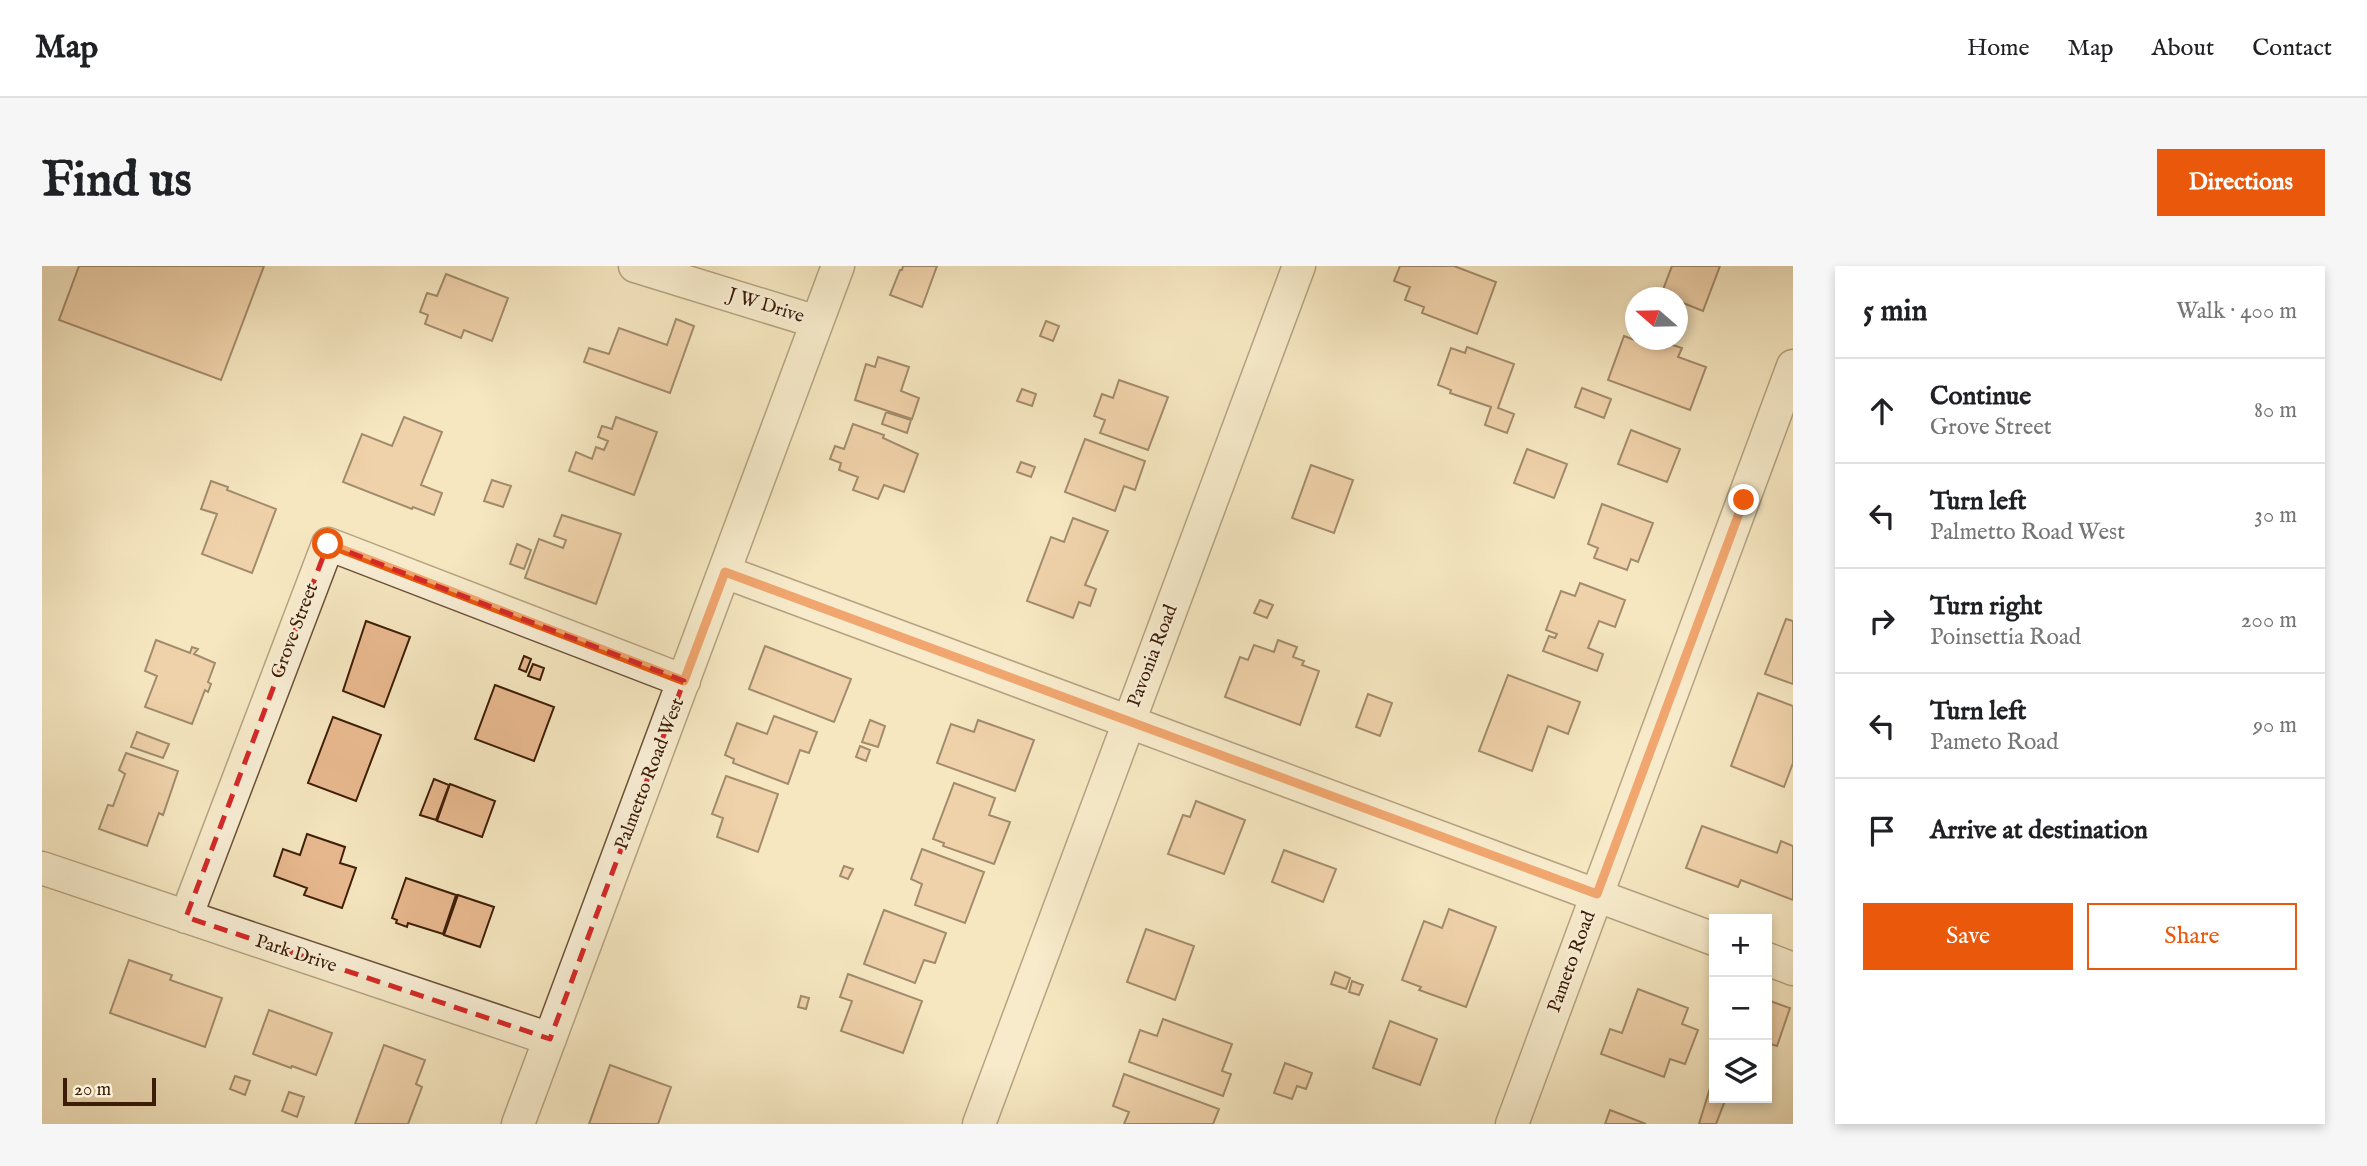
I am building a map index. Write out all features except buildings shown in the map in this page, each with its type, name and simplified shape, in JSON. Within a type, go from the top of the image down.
[{"type":"street","name":"J W Drive","points":[[635,266],[817,322]]},
{"type":"street","name":"Palmetto Road West","points":[[518,1124],[838,266]]},
{"type":"street","name":"Pavonia Road","points":[[979,1124],[1299,266]]},
{"type":"street","name":"Pameto Road","points":[[1511,1124],[1793,366]]},
{"type":"street","name":"Grove Street","points":[[186,918],[328,544],[684,681]]},
{"type":"street","points":[[725,572],[1709,937]]},
{"type":"street","name":"Park Drive","points":[[42,868],[550,1039]]},
{"type":"street","points":[[1772,961],[1793,969]]},
{"type":"highlighted area","points":[[328,544],[684,681],[550,1039],[186,917]]},
{"type":"route","points":[[328,544],[684,681],[725,572],[1597,894],[1744,500]]}]
